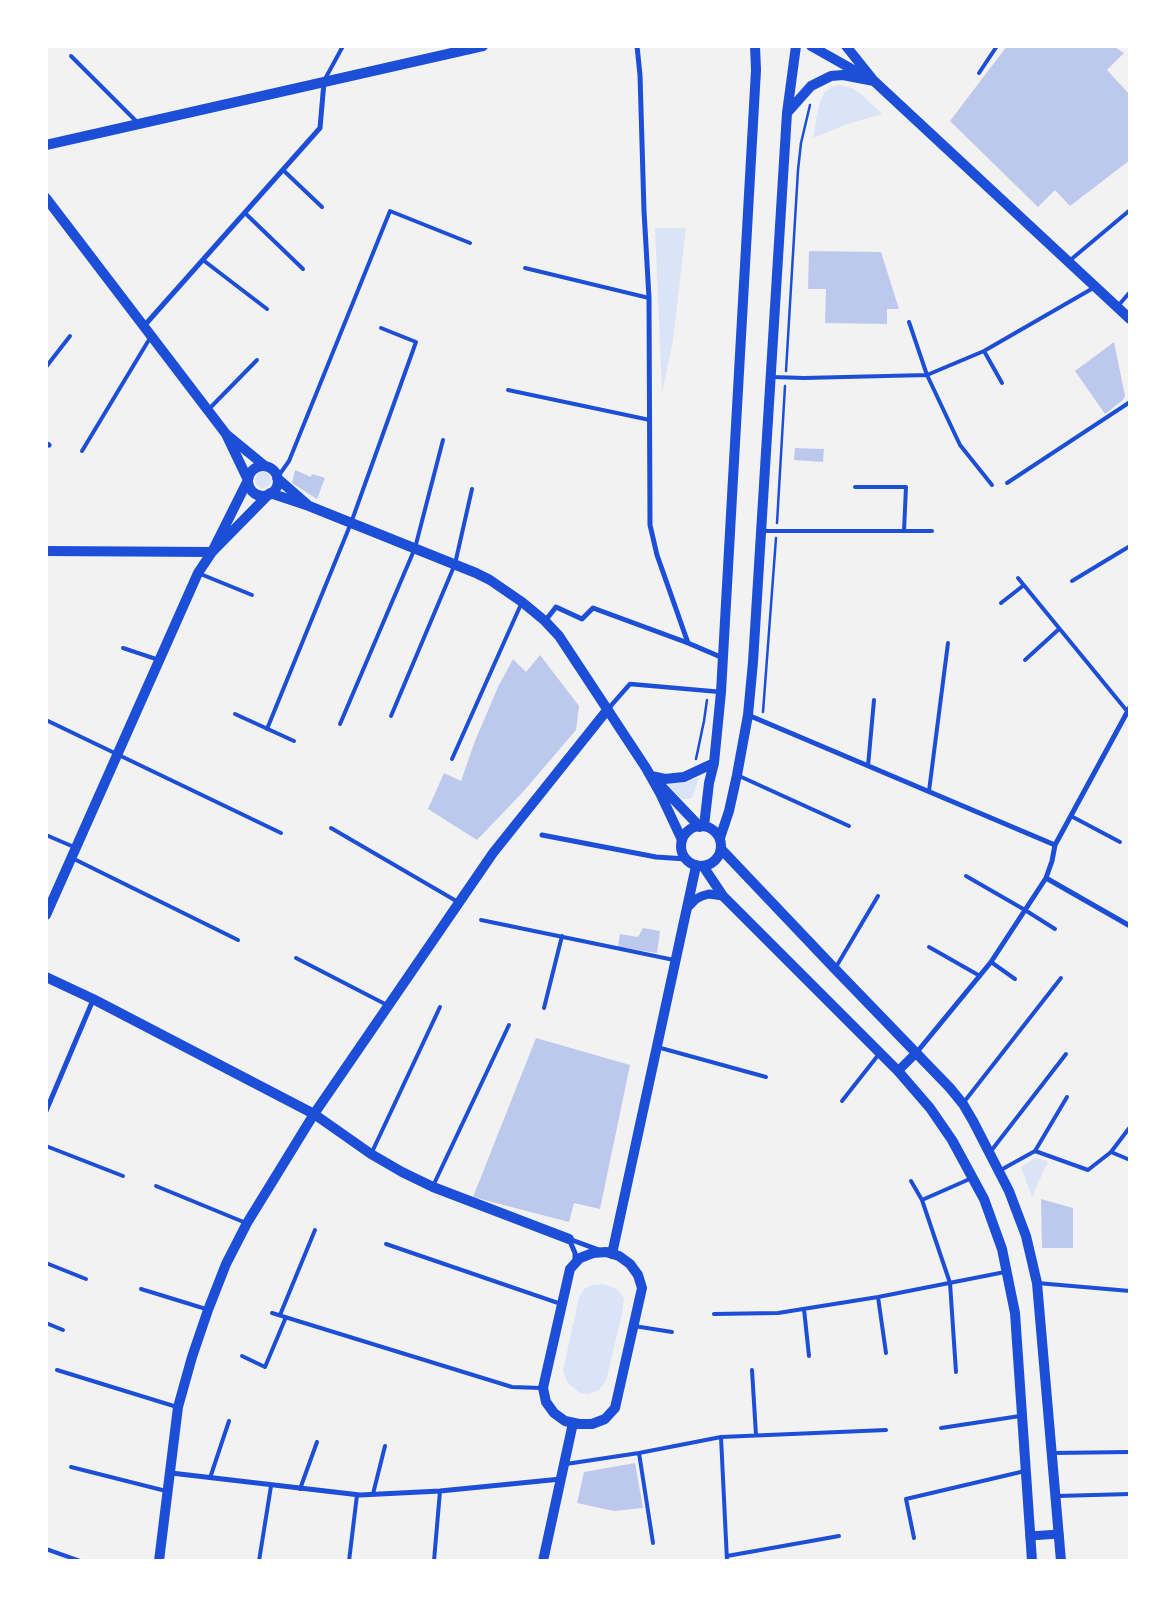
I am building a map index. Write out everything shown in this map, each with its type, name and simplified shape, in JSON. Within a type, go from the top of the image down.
[{"type":"main road","points":[[46,145],[483,46]]},
{"type":"main road","points":[[702,826],[714,763],[721,692],[755,87],[755,46]]},
{"type":"main road","points":[[702,826],[687,832],[682,840],[681,850],[692,865],[712,864],[719,857],[721,849],[720,838],[729,812],[748,715],[753,662],[787,113],[796,46]]},
{"type":"main road","points":[[811,46],[874,81]]},
{"type":"main road","points":[[846,46],[874,81],[1130,319]]},
{"type":"main road","points":[[787,113],[800,97],[818,81],[831,76],[843,75],[874,81]]},
{"type":"main road","points":[[46,198],[226,434],[265,466],[273,470],[277,478],[309,506]]},
{"type":"main road","points":[[226,434],[251,490],[255,493],[260,495],[270,494],[309,506],[455,564],[490,580],[522,602],[545,622],[559,636],[651,776],[682,840]]},
{"type":"main road","points":[[46,915],[198,573],[212,552],[249,476],[254,469],[265,466]]},
{"type":"main road","points":[[46,550],[212,552],[270,494],[276,487],[277,478]]},
{"type":"main road","points":[[160,1561],[178,1407],[192,1357],[226,1264],[248,1223],[314,1114],[458,902],[493,853],[608,710]]},
{"type":"main road","points":[[651,776],[665,779],[684,777],[714,763]]},
{"type":"main road","points":[[651,776],[702,826],[714,831],[720,838]]},
{"type":"main road","points":[[721,849],[917,1052],[963,1104],[990,1152],[1018,1211],[1037,1283],[1061,1561]]},
{"type":"main road","points":[[700,866],[723,896],[898,1070],[930,1108],[952,1140],[984,1199],[993,1222],[1007,1271],[1015,1313],[1032,1561]]},
{"type":"main road","points":[[609,1253],[688,907],[700,866]]},
{"type":"main road","points":[[46,977],[93,999],[314,1114],[371,1154],[402,1172],[433,1187],[569,1239]]},
{"type":"main road","points":[[592,1253],[609,1253],[619,1256],[630,1264],[638,1276],[642,1288],[634,1326],[615,1408],[605,1419],[592,1424],[573,1423],[554,1413],[546,1402],[543,1388],[570,1269],[580,1258],[592,1253]]},
{"type":"main road","points":[[543,1561],[573,1423]]},
{"type":"street","points":[[637,46],[640,75],[649,298],[650,524],[657,555],[688,643]]},
{"type":"street","points":[[144,327],[320,128],[324,81]]},
{"type":"street","points":[[545,622],[556,607],[582,619],[593,608],[723,658]]},
{"type":"street","points":[[608,710],[630,684],[721,692]]},
{"type":"street","points":[[898,1070],[917,1052],[980,976],[1026,910],[1046,878],[1055,845],[1128,709]]},
{"type":"street","points":[[748,715],[1055,845]]},
{"type":"street","points":[[542,835],[656,857],[686,859]]},
{"type":"street","points":[[1046,878],[1130,926]]},
{"type":"street","points":[[688,907],[702,896],[709,894],[723,896]]},
{"type":"street","points":[[46,1111],[93,999]]},
{"type":"street","points":[[569,1239],[609,1253]]},
{"type":"street","points":[[569,1239],[575,1253],[575,1262]]},
{"type":"street","points":[[171,1473],[357,1495],[440,1490],[561,1479]]},
{"type":"street","points":[[1030,1536],[1058,1534]]},
{"type":"lane","points":[[324,81],[343,46]]},
{"type":"lane","points":[[979,72],[997,46]]},
{"type":"lane","points":[[71,56],[138,124]]},
{"type":"lane","points":[[283,170],[322,206]]},
{"type":"lane","points":[[1068,262],[1130,210]]},
{"type":"lane","points":[[277,478],[289,460],[390,211],[470,243]]},
{"type":"lane","points":[[244,213],[303,269]]},
{"type":"lane","points":[[203,260],[267,309]]},
{"type":"lane","points":[[524,268],[649,298]]},
{"type":"lane","points":[[771,377],[926,375],[984,351],[1095,287]]},
{"type":"lane","points":[[1117,307],[1130,292]]},
{"type":"lane","points":[[908,322],[926,375],[960,445],[992,485]]},
{"type":"lane","points":[[267,729],[351,523],[416,342],[381,328]]},
{"type":"lane","points":[[46,366],[70,336]]},
{"type":"lane","points":[[82,451],[151,336]]},
{"type":"lane","points":[[984,351],[1002,383]]},
{"type":"lane","points":[[207,410],[257,360]]},
{"type":"lane","points":[[508,390],[650,420]]},
{"type":"lane","points":[[1007,483],[1130,402]]},
{"type":"lane","points":[[340,724],[415,548],[444,440]]},
{"type":"lane","points":[[855,487],[906,487],[904,531]]},
{"type":"lane","points":[[391,716],[455,564],[472,489]]},
{"type":"lane","points":[[761,532],[932,531]]},
{"type":"lane","points":[[1072,581],[1130,546]]},
{"type":"lane","points":[[198,573],[252,596]]},
{"type":"lane","points":[[1018,578],[1128,709]]},
{"type":"lane","points":[[1001,603],[1024,585]]},
{"type":"lane","points":[[452,759],[522,602]]},
{"type":"lane","points":[[1025,660],[1060,629]]},
{"type":"lane","points":[[929,791],[948,643]]},
{"type":"lane","points":[[123,648],[159,660]]},
{"type":"lane","points":[[868,766],[874,700]]},
{"type":"lane","points":[[235,714],[294,741]]},
{"type":"lane","points":[[46,720],[281,833]]},
{"type":"lane","points":[[737,775],[849,826]]},
{"type":"lane","points":[[1070,816],[1120,842]]},
{"type":"lane","points":[[331,828],[458,902]]},
{"type":"lane","points":[[46,835],[74,853],[238,940]]},
{"type":"lane","points":[[966,876],[1055,929]]},
{"type":"lane","points":[[835,969],[878,896]]},
{"type":"lane","points":[[481,920],[676,961]]},
{"type":"lane","points":[[544,1008],[562,936]]},
{"type":"lane","points":[[929,947],[980,976]]},
{"type":"lane","points":[[296,958],[388,1006]]},
{"type":"lane","points":[[991,962],[1015,979]]},
{"type":"lane","points":[[963,1104],[1061,978]]},
{"type":"lane","points":[[371,1154],[440,1007]]},
{"type":"lane","points":[[433,1187],[509,1025]]},
{"type":"lane","points":[[657,1047],[766,1077]]},
{"type":"lane","points":[[842,1101],[880,1053]]},
{"type":"lane","points":[[990,1152],[1066,1054]]},
{"type":"lane","points":[[999,1171],[1035,1151],[1067,1097]]},
{"type":"lane","points":[[1035,1151],[1088,1170],[1111,1152],[1130,1126]]},
{"type":"lane","points":[[46,1146],[123,1176]]},
{"type":"lane","points":[[1111,1152],[1130,1160]]},
{"type":"lane","points":[[922,1200],[973,1177]]},
{"type":"lane","points":[[911,1181],[922,1200],[950,1283],[956,1372]]},
{"type":"lane","points":[[156,1186],[248,1223]]},
{"type":"lane","points":[[280,1315],[315,1230]]},
{"type":"lane","points":[[386,1244],[561,1304]]},
{"type":"lane","points":[[46,1263],[86,1279]]},
{"type":"lane","points":[[714,1314],[778,1312],[804,1309],[878,1297],[1007,1271]]},
{"type":"lane","points":[[1037,1283],[1130,1290]]},
{"type":"lane","points":[[141,1290],[208,1310]]},
{"type":"lane","points":[[878,1297],[886,1353]]},
{"type":"lane","points":[[804,1309],[809,1356]]},
{"type":"lane","points":[[272,1312],[512,1387],[543,1388]]},
{"type":"lane","points":[[242,1356],[265,1367],[286,1317]]},
{"type":"lane","points":[[46,1323],[63,1330]]},
{"type":"lane","points":[[634,1326],[672,1332]]},
{"type":"lane","points":[[57,1370],[178,1407]]},
{"type":"lane","points":[[752,1370],[756,1435]]},
{"type":"lane","points":[[941,1428],[1022,1416]]},
{"type":"lane","points":[[210,1478],[229,1421]]},
{"type":"lane","points":[[564,1464],[639,1453],[721,1437],[886,1430]]},
{"type":"lane","points":[[721,1437],[727,1558],[838,1536]]},
{"type":"lane","points":[[300,1489],[317,1442]]},
{"type":"lane","points":[[373,1494],[385,1446]]},
{"type":"lane","points":[[1052,1453],[1130,1452]]},
{"type":"lane","points":[[639,1453],[653,1544]]},
{"type":"lane","points":[[71,1467],[168,1491]]},
{"type":"lane","points":[[914,1538],[906,1499],[1026,1471]]},
{"type":"lane","points":[[258,1561],[271,1486]]},
{"type":"lane","points":[[434,1561],[440,1490]]},
{"type":"lane","points":[[1055,1496],[1130,1494]]},
{"type":"lane","points":[[349,1561],[357,1495]]},
{"type":"lane","points":[[46,1549],[80,1561]]},
{"type":"path","points":[[762,721],[768,668],[798,170],[801,143],[811,104]]},
{"type":"shaded area","points":[[839,85],[852,88],[860,93],[882,114],[848,124],[813,138],[821,99],[825,92]]},
{"type":"shaded area","points":[[655,228],[686,228],[673,341],[662,393]]},
{"type":"shaded area","points":[[260,472],[266,472],[271,477],[269,486],[260,488],[255,483],[255,477]]},
{"type":"shaded area","points":[[699,778],[690,799],[682,799],[666,784],[683,782]]},
{"type":"shaded area","points":[[1035,1158],[1048,1161],[1032,1197],[1021,1167]]},
{"type":"shaded area","points":[[604,1284],[617,1289],[624,1298],[622,1314],[606,1381],[599,1390],[588,1394],[580,1393],[567,1382],[563,1371],[579,1297],[584,1289],[592,1285]]},
{"type":"building","points":[[1007,46],[1113,46],[1124,53],[1107,70],[1130,95],[1130,160],[1070,206],[1055,190],[1038,207],[950,121]]},
{"type":"building","points":[[809,251],[881,252],[899,309],[887,309],[887,324],[825,323],[826,289],[808,289]]},
{"type":"building","points":[[1114,342],[1125,396],[1123,400],[1105,414],[1075,371]]},
{"type":"building","points":[[795,448],[824,449],[823,462],[794,460]]},
{"type":"building","points":[[295,470],[311,477],[312,474],[325,478],[317,499],[292,483]]},
{"type":"building","points":[[540,655],[579,706],[576,730],[522,793],[477,840],[428,809],[444,773],[461,781],[475,741],[498,687],[513,659],[526,672]]},
{"type":"building","points":[[643,928],[660,931],[657,953],[618,947],[620,934],[638,937]]},
{"type":"building","points":[[536,1038],[630,1065],[600,1209],[574,1203],[569,1222],[473,1197]]},
{"type":"building","points":[[1041,1199],[1073,1208],[1073,1248],[1042,1248]]},
{"type":"building","points":[[635,1463],[643,1508],[614,1511],[577,1503],[584,1472]]}]
